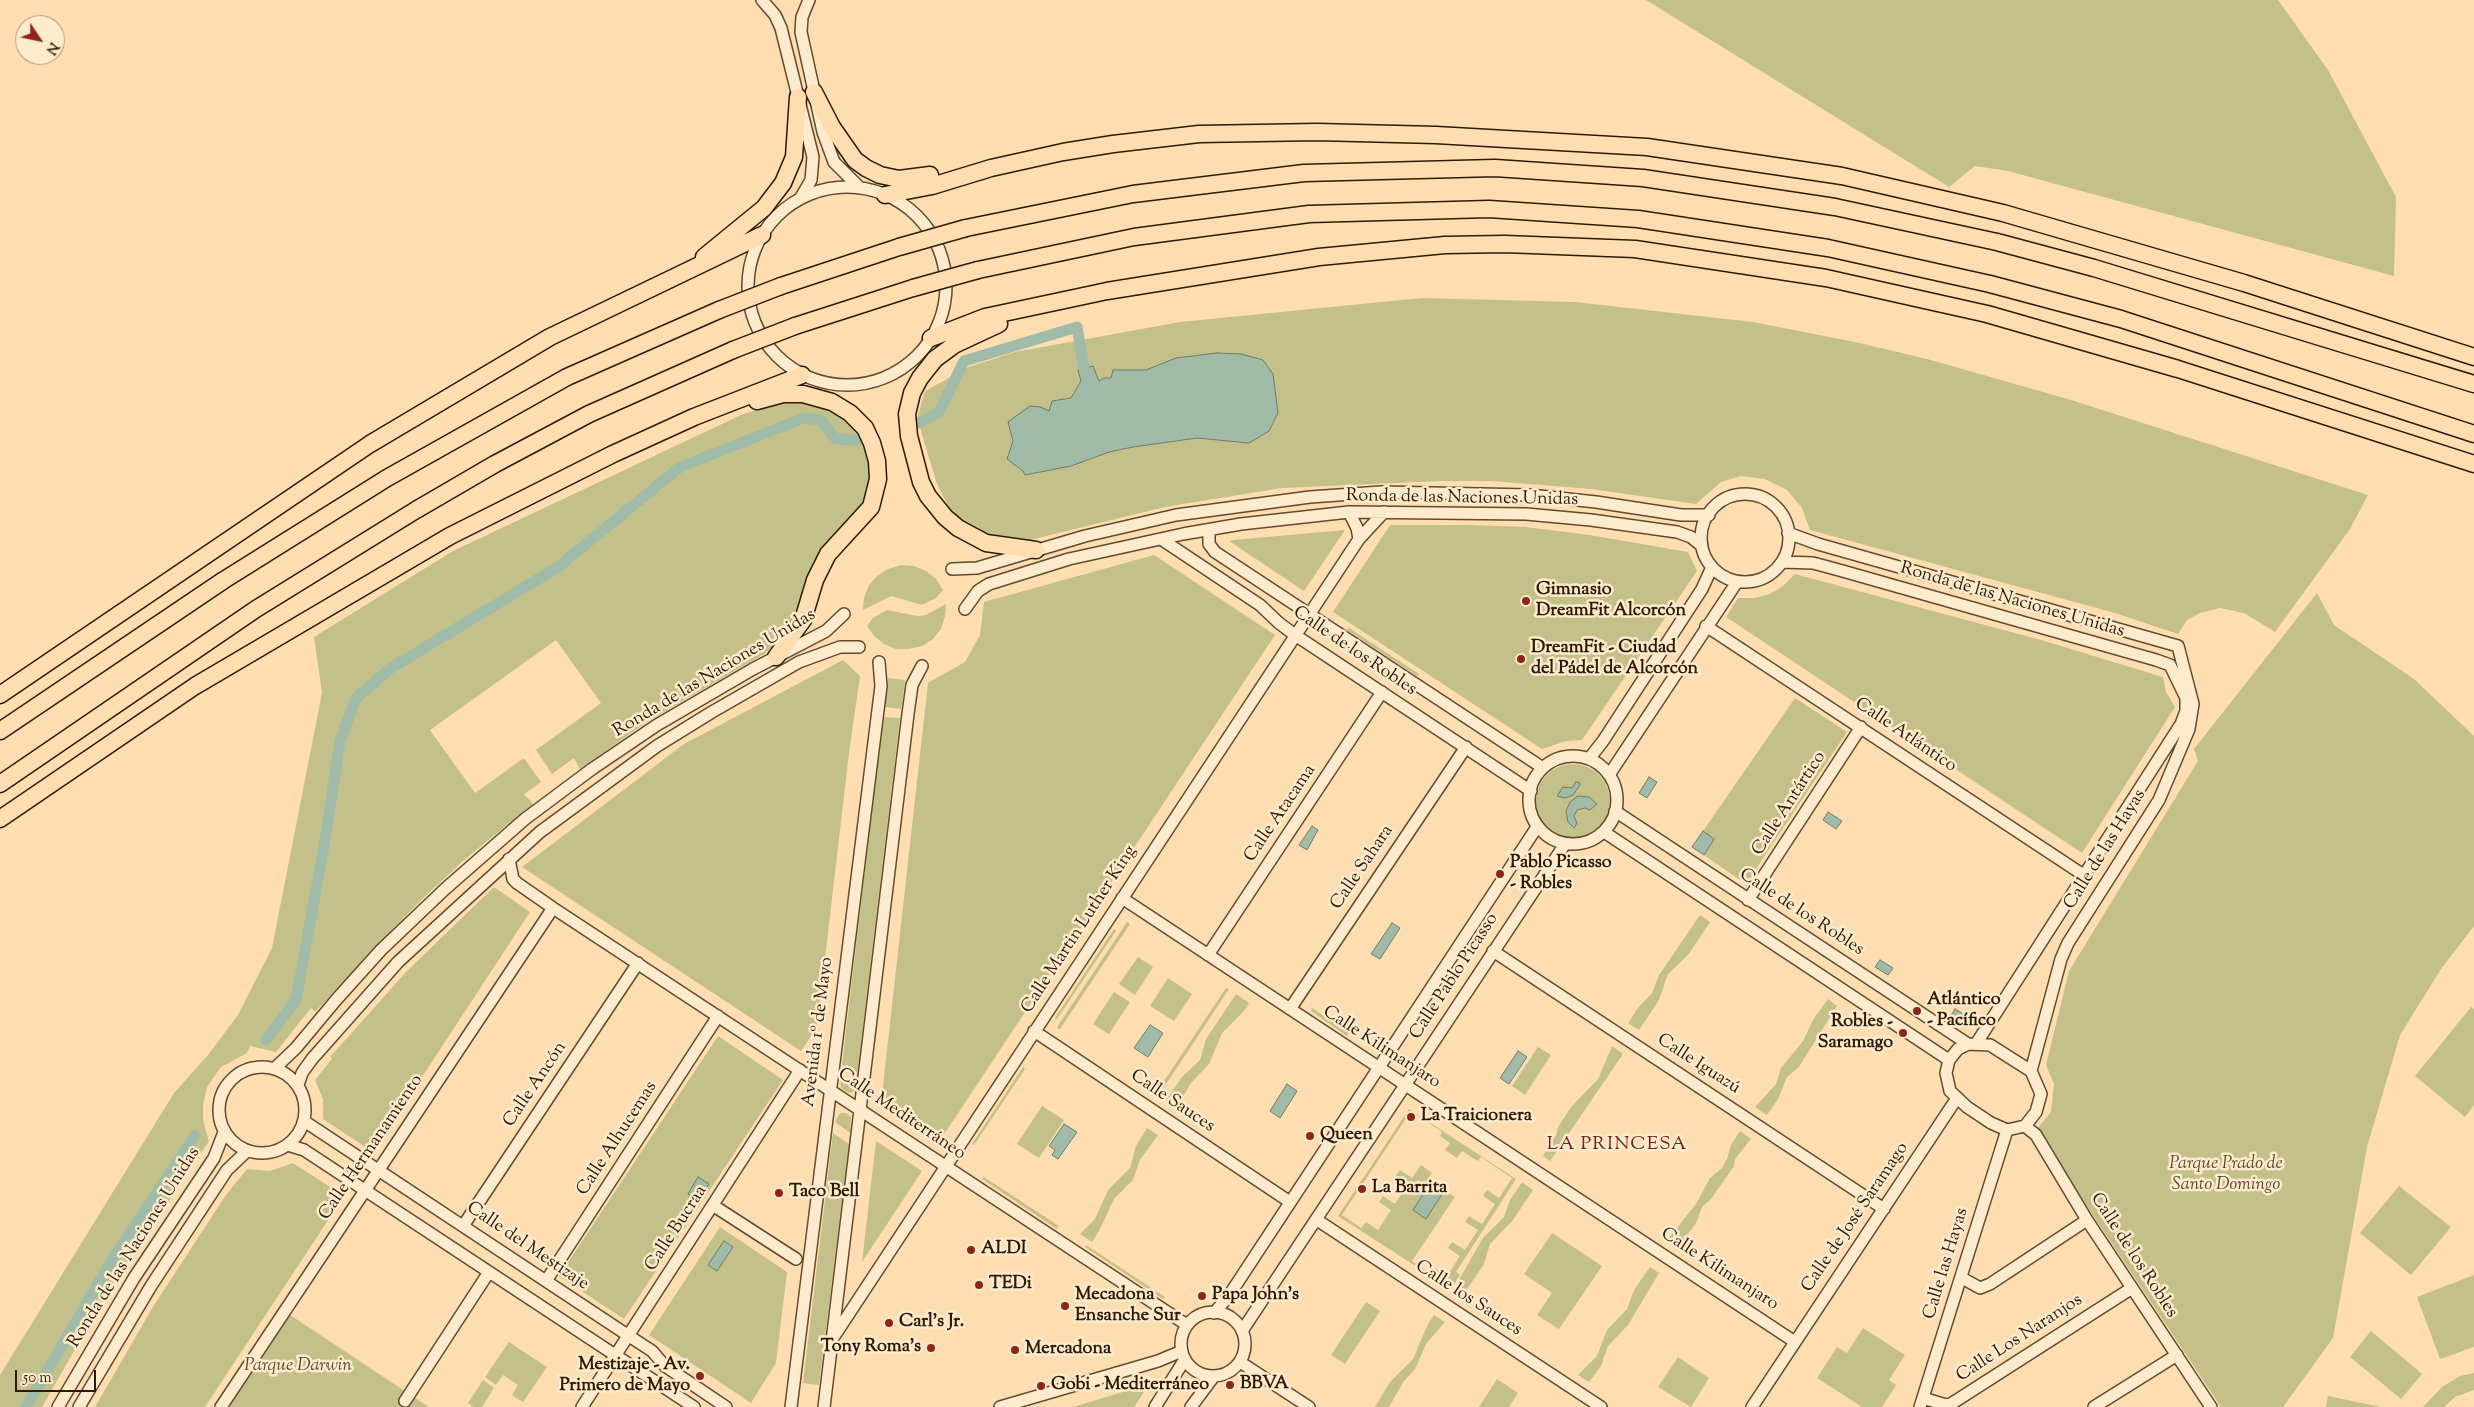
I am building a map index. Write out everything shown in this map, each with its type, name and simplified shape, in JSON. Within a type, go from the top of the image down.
[{"type":"highway","points":[[806,94],[855,160],[880,175],[899,180],[919,178],[1097,137],[1163,131],[1199,134]]},
{"type":"highway","points":[[674,279],[764,208],[783,184],[794,157],[806,94]]},
{"type":"highway","points":[[885,195],[932,186],[991,168],[1063,152],[1199,134],[1317,132],[1496,137],[1647,147],[1842,176],[2003,213],[2136,251],[2474,357]]},
{"type":"highway","points":[[0,731],[224,580],[387,478],[567,377],[719,310],[781,286],[899,247],[966,228],[1133,194],[1304,173],[1495,168],[1643,178],[1835,207],[1997,242],[2094,268],[2474,384]]},
{"type":"highway","points":[[0,784],[256,609],[416,510],[495,464],[589,414],[733,350],[795,326],[913,288],[978,270],[1134,237],[1309,214],[1489,209],[1638,219],[1828,248],[1990,284],[2121,319],[2474,434]]},
{"type":"highway","points":[[0,695],[370,444],[550,337],[762,235]]},
{"type":"highway","points":[[931,338],[985,317],[1107,291],[1319,257],[1445,245],[1505,244],[1634,249],[1826,278],[1987,314],[2161,363],[2474,464]]},
{"type":"highway","points":[[913,485],[907,414],[912,393],[936,359],[954,345],[980,331],[1107,291]]},
{"type":"highway","points":[[0,819],[195,686],[450,536],[613,454],[694,417],[802,375]]},
{"type":"highway","points":[[547,487],[596,471],[682,432],[783,394],[816,396],[832,402],[850,413],[864,428],[872,443],[877,461],[875,498],[866,514],[843,535],[828,554],[815,580],[803,620],[776,657]]},
{"type":"highway","points":[[2345,422],[2385,443],[2474,472]]},
{"type":"highway","points":[[2439,424],[2474,439]]},
{"type":"highway","points":[[909,436],[921,482],[928,496],[945,517],[964,532],[986,542],[1036,550]]},
{"type":"highway","points":[[0,720],[167,608],[224,580]]},
{"type":"highway","points":[[0,790],[28,765]]},
{"type":"street","points":[[762,0],[775,15],[781,28],[834,162],[860,188]]},
{"type":"street","points":[[799,200],[809,185],[814,167],[801,32],[802,17],[809,0]]},
{"type":"street","points":[[839,188],[860,188],[885,195],[906,207],[921,220],[937,244],[941,255],[946,292],[941,316],[931,338],[912,360],[896,372],[874,382],[839,385],[802,375],[777,357],[766,346],[753,320],[749,302],[748,279],[753,256],[762,235],[779,215],[799,200],[819,192],[839,188]]},
{"type":"street","name":"Ronda de las Naciones Unidas","points":[[952,569],[977,568],[1036,550],[1168,517],[1310,496],[1381,492],[1530,495],[1596,502],[1681,515],[1709,514]]},
{"type":"street","points":[[1741,495],[1757,496],[1766,499],[1781,513],[1788,533],[1788,549],[1782,562],[1776,570],[1759,580],[1737,582],[1726,578],[1712,567],[1702,546],[1701,534],[1709,514],[1727,498],[1741,495]]},
{"type":"street","points":[[1349,512],[1357,528],[1359,539]]},
{"type":"street","name":"Ronda de las Naciones Unidas","points":[[965,609],[978,591],[989,584],[1069,559],[1209,530],[1349,512],[1526,514],[1591,520],[1677,532],[1691,537],[1702,546]]},
{"type":"street","name":"Calle Martin Luther King","points":[[831,1341],[1308,615],[1359,539],[1384,512]]},
{"type":"street","name":"Calle de los Robles","points":[[1209,530],[1209,544],[1213,550],[1308,615],[1543,768]]},
{"type":"street","name":"Ronda de las Naciones Unidas","points":[[1788,533],[1818,544],[2178,646]]},
{"type":"street","name":"Calle de los Robles","points":[[1161,539],[1260,605],[1295,635],[1531,791]]},
{"type":"street","name":"Ronda de las Naciones Unidas","points":[[1782,562],[1813,563],[2170,665],[2186,698],[2186,711],[2181,724],[2085,876]]},
{"type":"street","points":[[1589,760],[1702,589],[1712,567]]},
{"type":"street","points":[[1609,775],[1706,626],[1737,582]]},
{"type":"street","name":"Ronda de las Naciones Unidas","points":[[275,1068],[296,1048],[336,1000],[382,950],[445,889],[525,819],[592,769],[657,725],[776,657],[826,631],[844,614]]},
{"type":"street","name":"Calle Atlántico","points":[[1706,626],[2085,876]]},
{"type":"street","name":"Calle de las Hayas","points":[[2031,1071],[2060,959],[2068,943],[2159,800],[2189,729],[2193,704],[2178,646]]},
{"type":"street","name":"Ronda de las Naciones Unidas","points":[[298,1085],[302,1073],[312,1059],[398,962],[540,832],[600,786],[657,746],[712,712],[799,662],[840,647],[859,648]]},
{"type":"street","name":"Avenida 1º de Mayo","points":[[791,1407],[829,1089],[881,686],[879,662]]},
{"type":"street","points":[[824,1407],[911,695],[916,674],[922,666]]},
{"type":"street","name":"Calle Atacama","points":[[1208,955],[1382,692]]},
{"type":"street","name":"Calle Antártico","points":[[1748,900],[1861,727]]},
{"type":"street","name":"Calle Sahara","points":[[1290,1009],[1466,747]]},
{"type":"street","points":[[1574,756],[1589,760],[1603,768],[1615,786],[1616,811],[1604,832],[1587,842],[1565,844],[1553,840],[1538,826],[1530,808],[1533,782],[1543,768],[1564,757],[1574,756]]},
{"type":"street","name":"Calle de los Robles","points":[[1616,811],[1748,900],[1972,1044]]},
{"type":"street","name":"Calle Pablo Picasso","points":[[1214,1313],[1228,1297],[1538,826]]},
{"type":"street","points":[[1604,832],[1949,1060]]},
{"type":"street","name":"Calle Pablo Picasso","points":[[1242,1331],[1565,844]]},
{"type":"street","name":"Calle Mediterráneo","points":[[509,859],[513,879],[553,908],[1186,1325]]},
{"type":"street","points":[[1972,1044],[2085,876]]},
{"type":"street","name":"Calle Kilimanjaro","points":[[1122,898],[1795,1342]]},
{"type":"street","name":"Calle Hermanamiento","points":[[221,1407],[553,908]]},
{"type":"street","name":"Calle Iguazú","points":[[1493,951],[1884,1209]]},
{"type":"street","name":"Calle Ancón","points":[[463,1226],[638,963]]},
{"type":"street","name":"Calle Alhucemas","points":[[546,1281],[718,1016]]},
{"type":"street","name":"Calle Sauces","points":[[1034,1031],[1290,1202]]},
{"type":"street","points":[[1972,1044],[1990,1045],[2031,1071],[2041,1094],[2036,1112],[2025,1126],[2007,1130],[1991,1123],[1956,1098],[1947,1084],[1946,1073],[1949,1060],[1958,1049],[1972,1044]]},
{"type":"street","points":[[258,1066],[275,1068],[286,1073],[298,1085],[305,1101],[304,1121],[298,1134],[288,1144],[271,1152],[247,1151],[235,1144],[224,1132],[218,1106],[226,1086],[234,1076],[246,1069],[258,1066]]},
{"type":"street","name":"Calle Bucraa","points":[[582,1407],[714,1206],[800,1070]]},
{"type":"street","name":"Calle de José Saramago","points":[[1752,1407],[1956,1098]]},
{"type":"street","name":"Calle del Mestizaje","points":[[304,1121],[652,1351],[665,1366],[726,1407]]},
{"type":"street","name":"Calle de los Robles","points":[[2025,1126],[2036,1135],[2087,1220],[2211,1407]]},
{"type":"street","name":"Calle las Hayas","points":[[1922,1403],[2007,1130]]},
{"type":"street","name":"Ronda de las Naciones Unidas","points":[[58,1407],[134,1278],[214,1158],[224,1132]]},
{"type":"street","points":[[288,1144],[304,1150],[694,1407]]},
{"type":"street","name":"Ronda de las Naciones Unidas","points":[[79,1407],[151,1286],[227,1170],[247,1151]]},
{"type":"street","points":[[714,1206],[796,1259]]},
{"type":"street","name":"Calle los Sauces","points":[[1317,1220],[1601,1407]]},
{"type":"street","points":[[1962,1278],[1980,1288],[1990,1284],[2087,1220]]},
{"type":"street","points":[[405,1401],[489,1272]]},
{"type":"street","name":"Calle Los Naranjos","points":[[1922,1403],[1951,1404],[2132,1288]]},
{"type":"street","points":[[1214,1313],[1233,1319],[1242,1331],[1244,1351],[1240,1362],[1232,1370],[1214,1376],[1195,1370],[1184,1355],[1182,1341],[1186,1325],[1204,1314],[1214,1313]]},
{"type":"street","points":[[1000,1407],[1184,1355]]},
{"type":"street","points":[[1155,1407],[1184,1355]]},
{"type":"street","points":[[2094,1407],[2176,1355]]},
{"type":"street","points":[[1240,1362],[1310,1407]]},
{"type":"street","points":[[1192,1407],[1214,1376]]},
{"type":"green space","points":[[1646,0],[2278,0],[2328,70],[2396,197],[2394,276],[2008,171],[1975,166],[1949,187]]},
{"type":"green space","points":[[1422,298],[1575,302],[1753,322],[1855,342],[1927,359],[2071,400],[2368,495],[2350,529],[2275,632],[2244,613],[2220,608],[2200,613],[2187,620],[2178,634],[2115,613],[1810,530],[1802,508],[1787,490],[1765,479],[1741,476],[1721,482],[1696,504],[1591,489],[1492,481],[1441,481],[1282,488],[1165,507],[1026,541],[988,537],[953,516],[937,484],[917,418],[925,391],[969,367],[1015,352],[1180,322]]},
{"type":"green space","points":[[785,402],[808,402],[830,408],[852,423],[865,442],[872,471],[870,500],[789,633],[764,654],[648,721],[580,769],[574,758],[552,774],[536,750],[601,703],[556,640],[430,730],[475,793],[524,758],[541,782],[524,794],[535,806],[508,824],[464,860],[418,903],[315,1012],[311,1008],[276,1052],[250,1046],[247,1053],[221,1067],[207,1087],[203,1105],[203,1120],[209,1141],[106,1295],[42,1407],[0,1407],[0,1375],[174,1093],[208,1055],[238,1015],[272,948],[322,693],[314,637],[453,551],[743,414]]},
{"type":"green space","name":"DreamFit - Ciudad del Pádel de Alcorcón","points":[[1390,525],[1526,527],[1590,535],[1688,552],[1697,571],[1582,740],[1566,741],[1542,749],[1333,612]]},
{"type":"green space","points":[[1345,530],[1304,591],[1229,541],[1233,540]]},
{"type":"green space","points":[[1154,555],[1275,635],[939,1142],[881,1104],[928,683],[965,662],[980,635],[984,602]]},
{"type":"green space","points":[[901,565],[914,566],[926,571],[936,579],[943,590],[936,598],[922,605],[891,596],[863,610],[864,598],[869,585],[877,576],[888,569]]},
{"type":"green space","points":[[1795,574],[2041,640],[2163,677],[2166,692],[2175,707],[2082,853],[1726,617],[1738,598],[1754,598],[1770,594],[1783,586]]},
{"type":"green space","name":"Parque Prado de Santo Domingo","points":[[2317,593],[2334,625],[2414,679],[2474,736],[2474,926],[2441,969],[2400,1035],[2367,1147],[2333,1338],[2283,1407],[2221,1407],[2036,1130],[2051,1112],[2054,1084],[2046,1065],[2069,971],[2198,761],[2194,749]]},
{"type":"green space","points":[[946,604],[941,629],[933,639],[922,646],[896,649],[884,644],[874,636],[867,626],[873,618],[887,610],[918,616],[926,615]]},
{"type":"green space","points":[[1349,628],[1419,674],[1417,676],[1347,630]]},
{"type":"green space","points":[[843,660],[860,676],[849,753],[817,1027],[801,1051],[522,867],[684,744]]},
{"type":"green space","points":[[888,678],[905,680],[901,709],[885,707]]},
{"type":"green space","points":[[1795,698],[1847,732],[1746,884],[1692,847]]},
{"type":"green space","points":[[883,717],[900,718],[857,1076],[842,1065]]},
{"type":"green space","points":[[1573,764],[1587,767],[1599,775],[1607,787],[1610,801],[1607,815],[1599,827],[1587,835],[1573,838],[1559,835],[1547,827],[1539,815],[1536,801],[1539,787],[1547,775],[1559,767]]},
{"type":"green space","points":[[494,887],[530,912],[373,1152],[323,1119],[323,1099],[315,1080],[332,1059],[330,1057],[407,971]]},
{"type":"green space","points":[[1700,915],[1710,922],[1689,954],[1668,974],[1659,1000],[1639,1030],[1628,1023],[1638,1008],[1652,993],[1659,975]]},
{"type":"green space","points":[[1127,922],[1130,924],[1060,1029],[1057,1028],[1059,1024]]},
{"type":"green space","points":[[1114,929],[1116,931],[1057,1019],[1055,1018]]},
{"type":"green space","points":[[1138,957],[1153,967],[1135,995],[1119,984]]},
{"type":"green space","points":[[1168,978],[1192,994],[1174,1021],[1150,1006]]},
{"type":"green space","points":[[1226,988],[1229,989],[1159,1095],[1156,1093]]},
{"type":"green space","points":[[1114,992],[1130,1002],[1109,1034],[1093,1024]]},
{"type":"green space","points":[[1236,994],[1249,1003],[1244,1011],[1222,1033],[1209,1064],[1191,1083],[1177,1107],[1166,1100],[1182,1077],[1200,1060],[1206,1039]]},
{"type":"green space","points":[[1828,999],[1837,1006],[1799,1067],[1787,1077],[1778,1099],[1767,1115],[1755,1107],[1776,1084],[1781,1068],[1803,1041],[1813,1020]]},
{"type":"green space","points":[[2471,1007],[2474,1009],[2474,1105],[2465,1117],[2415,1076]]},
{"type":"green space","points":[[1312,1008],[1349,1033],[1347,1036],[1311,1011]]},
{"type":"green space","points":[[718,1036],[783,1080],[624,1319],[559,1276]]},
{"type":"green space","points":[[1612,1046],[1623,1054],[1550,1161],[1543,1156],[1556,1135],[1558,1127],[1571,1107],[1598,1079]]},
{"type":"green space","points":[[1538,1047],[1551,1055],[1525,1095],[1512,1086]]},
{"type":"green space","points":[[1023,1067],[1025,1069],[974,1145],[972,1144]]},
{"type":"green space","points":[[840,1077],[855,1087],[853,1092],[849,1093],[841,1088]]},
{"type":"green space","points":[[1042,1106],[1064,1120],[1039,1158],[1017,1144]]},
{"type":"green space","points":[[1409,1109],[1516,1179],[1456,1272],[1460,1275],[1451,1289],[1338,1216]],"holes":[[[1411,1111],[1442,1132],[1440,1136],[1450,1143],[1445,1150],[1457,1158],[1462,1151],[1478,1161],[1481,1157],[1512,1178],[1499,1198],[1487,1190],[1483,1196],[1495,1204],[1482,1224],[1469,1216],[1465,1222],[1478,1230],[1465,1250],[1452,1242],[1448,1248],[1460,1256],[1447,1276],[1435,1268],[1431,1274],[1412,1261],[1455,1197],[1428,1179],[1432,1173],[1421,1165],[1412,1178],[1400,1170],[1396,1176],[1408,1184],[1395,1204],[1383,1196],[1379,1202],[1391,1210],[1378,1230],[1366,1222],[1361,1228],[1342,1215]]]},
{"type":"green space","points":[[840,1113],[846,1113],[851,1117],[850,1133],[835,1122]]},
{"type":"green space","points":[[1147,1128],[1158,1135],[1140,1160],[1133,1180],[1114,1199],[1092,1242],[1080,1234],[1095,1219],[1108,1190],[1130,1168],[1136,1146]]},
{"type":"green space","points":[[1740,1131],[1751,1139],[1735,1159],[1734,1166],[1711,1199],[1702,1207],[1696,1223],[1679,1246],[1668,1239],[1696,1204],[1710,1178],[1722,1168],[1731,1145]]},
{"type":"green space","points":[[833,1133],[849,1144],[819,1385],[803,1383]]},
{"type":"green space","points":[[876,1141],[922,1171],[862,1262]]},
{"type":"green space","points":[[293,1163],[344,1196],[205,1407],[95,1407],[154,1305],[226,1195],[247,1169],[270,1171]]},
{"type":"green space","points":[[984,1177],[1059,1226],[1057,1229],[982,1179]]},
{"type":"green space","points":[[1522,1182],[1533,1190],[1513,1220],[1490,1244],[1484,1264],[1461,1298],[1452,1292],[1483,1238],[1504,1217],[1510,1200]]},
{"type":"green space","points":[[2399,1186],[2451,1227],[2411,1275],[2360,1233]]},
{"type":"green space","points":[[720,1227],[787,1272],[776,1363],[751,1403],[649,1335]]},
{"type":"green space","points":[[1552,1233],[1602,1266],[1559,1329],[1537,1315],[1552,1293],[1524,1274]]},
{"type":"green space","points":[[1086,1245],[1165,1297],[1163,1299],[1085,1247]]},
{"type":"green space","points":[[1650,1267],[1659,1273],[1628,1325],[1608,1346],[1601,1366],[1589,1382],[1578,1375],[1597,1356],[1607,1330],[1627,1309],[1634,1290]]},
{"type":"green space","points":[[2474,1275],[2474,1347],[2440,1359],[2417,1297]]},
{"type":"green space","points":[[1366,1302],[1380,1311],[1345,1364],[1331,1355]]},
{"type":"green space","name":"Parque Darwin","points":[[284,1311],[429,1407],[221,1407]]},
{"type":"green space","points":[[1434,1315],[1445,1322],[1426,1344],[1415,1369],[1404,1381],[1389,1407],[1375,1407],[1390,1382],[1413,1359],[1428,1324]]},
{"type":"green space","points":[[1863,1328],[1905,1355],[1889,1380],[1896,1385],[1882,1407],[1862,1407],[1817,1378],[1837,1347],[1847,1353]]},
{"type":"green space","points":[[2371,1331],[2422,1374],[2401,1399],[2350,1357]]},
{"type":"green space","points":[[509,1342],[547,1367],[523,1402],[512,1395],[518,1385],[503,1375],[496,1385],[485,1377]]},
{"type":"green space","points":[[1678,1357],[1709,1378],[1691,1407],[1658,1387]]},
{"type":"green space","points":[[2474,1373],[2474,1390],[2455,1397],[2444,1407],[2423,1407],[2442,1387],[2460,1376]]},
{"type":"green space","points":[[1497,1379],[1518,1393],[1509,1407],[1479,1407]]},
{"type":"green space","points":[[483,1380],[494,1388],[482,1407],[473,1407],[468,1403]]},
{"type":"green space","points":[[1149,1384],[1134,1407],[1073,1407]]},
{"type":"green space","points":[[2328,1396],[2381,1407],[2326,1407]]},
{"type":"shaded area","points":[[1217,353],[1241,354],[1263,360],[1273,374],[1278,413],[1269,431],[1249,443],[1197,438],[1133,447],[1109,452],[1071,466],[1025,475],[1023,471],[1007,459],[1013,441],[1008,422],[1030,406],[1040,407],[1049,411],[1052,401],[1071,398],[1081,381],[1078,370],[1093,366],[1099,381],[1104,378],[1111,378],[1113,370],[1146,370],[1176,358]]},
{"type":"shaded area","points":[[1649,777],[1657,782],[1647,798],[1639,793]]},
{"type":"shaded area","points":[[1576,782],[1580,783],[1580,785],[1573,795],[1565,798],[1557,796],[1563,787],[1572,788]]},
{"type":"shaded area","points":[[1578,796],[1589,797],[1597,804],[1590,810],[1585,808],[1577,810],[1574,816],[1577,823],[1574,828],[1568,822],[1566,811],[1570,802]]},
{"type":"shaded area","points":[[1828,812],[1842,821],[1836,829],[1823,820]]},
{"type":"shaded area","points":[[1312,826],[1318,830],[1307,850],[1299,845]]},
{"type":"shaded area","points":[[1703,831],[1714,839],[1704,855],[1692,847]]},
{"type":"shaded area","points":[[1392,923],[1400,928],[1380,959],[1371,954]]},
{"type":"shaded area","points":[[1880,960],[1893,968],[1888,975],[1875,967]]},
{"type":"shaded area","points":[[1955,1009],[1969,1017],[1963,1025],[1950,1017]]},
{"type":"shaded area","points":[[1150,1025],[1163,1033],[1148,1057],[1134,1048]]},
{"type":"shaded area","points":[[1518,1051],[1527,1057],[1509,1084],[1500,1078]]},
{"type":"shaded area","points":[[1287,1084],[1297,1091],[1280,1118],[1270,1111]]},
{"type":"shaded area","points":[[1064,1124],[1077,1132],[1058,1159],[1052,1155],[1055,1150],[1049,1146]]},
{"type":"shaded area","points":[[698,1177],[709,1184],[698,1201],[688,1194]]},
{"type":"shaded area","points":[[1429,1185],[1442,1194],[1426,1219],[1413,1210]]},
{"type":"shaded area","points":[[724,1241],[733,1247],[717,1271],[708,1265]]},
{"type":"waterway","points":[[919,423],[939,412],[964,361],[1077,327],[1084,368]]},
{"type":"waterway","points":[[266,1040],[296,1000],[325,840],[340,741],[356,698],[391,668],[558,567],[680,467],[804,418],[821,420],[836,439],[857,440]]},
{"type":"waterway","points":[[26,1407],[113,1258],[195,1136]]},
{"type":"place","name":"Gimnasio DreamFit Alcorcón","points":[[1526,601]]},
{"type":"place","name":"DreamFit - Ciudad del Pádel de Alcorcón","points":[[1521,659]]},
{"type":"place","name":"Pablo Picasso - Robles","points":[[1500,874]]},
{"type":"place","name":"Atlántico - Pacífico","points":[[1917,1011]]},
{"type":"place","name":"Robles - Saramago","points":[[1903,1033]]},
{"type":"place","name":"La Traicionera","points":[[1411,1117]]},
{"type":"place","name":"Queen","points":[[1310,1136]]},
{"type":"place","name":"La Barrita","points":[[1362,1189]]},
{"type":"place","name":"Taco Bell","points":[[779,1193]]},
{"type":"place","name":"ALDI","points":[[971,1250]]},
{"type":"place","name":"TEDi","points":[[979,1285]]},
{"type":"place","name":"Papa John's","points":[[1202,1296]]},
{"type":"place","name":"Mecadona Ensanche Sur","points":[[1065,1306]]},
{"type":"place","name":"Carl's Jr.","points":[[889,1323]]},
{"type":"place","name":"Tony Roma's","points":[[931,1348]]},
{"type":"place","name":"Mercadona","points":[[1015,1350]]},
{"type":"place","name":"Mestizaje - Av. Primero de Mayo","points":[[700,1376]]},
{"type":"place","name":"BBVA","points":[[1230,1385]]},
{"type":"place","name":"Gobi - Mediterráneo","points":[[1041,1386]]},
{"type":"district","name":"LA PRINCESA","points":[[1617,1146]]}]
